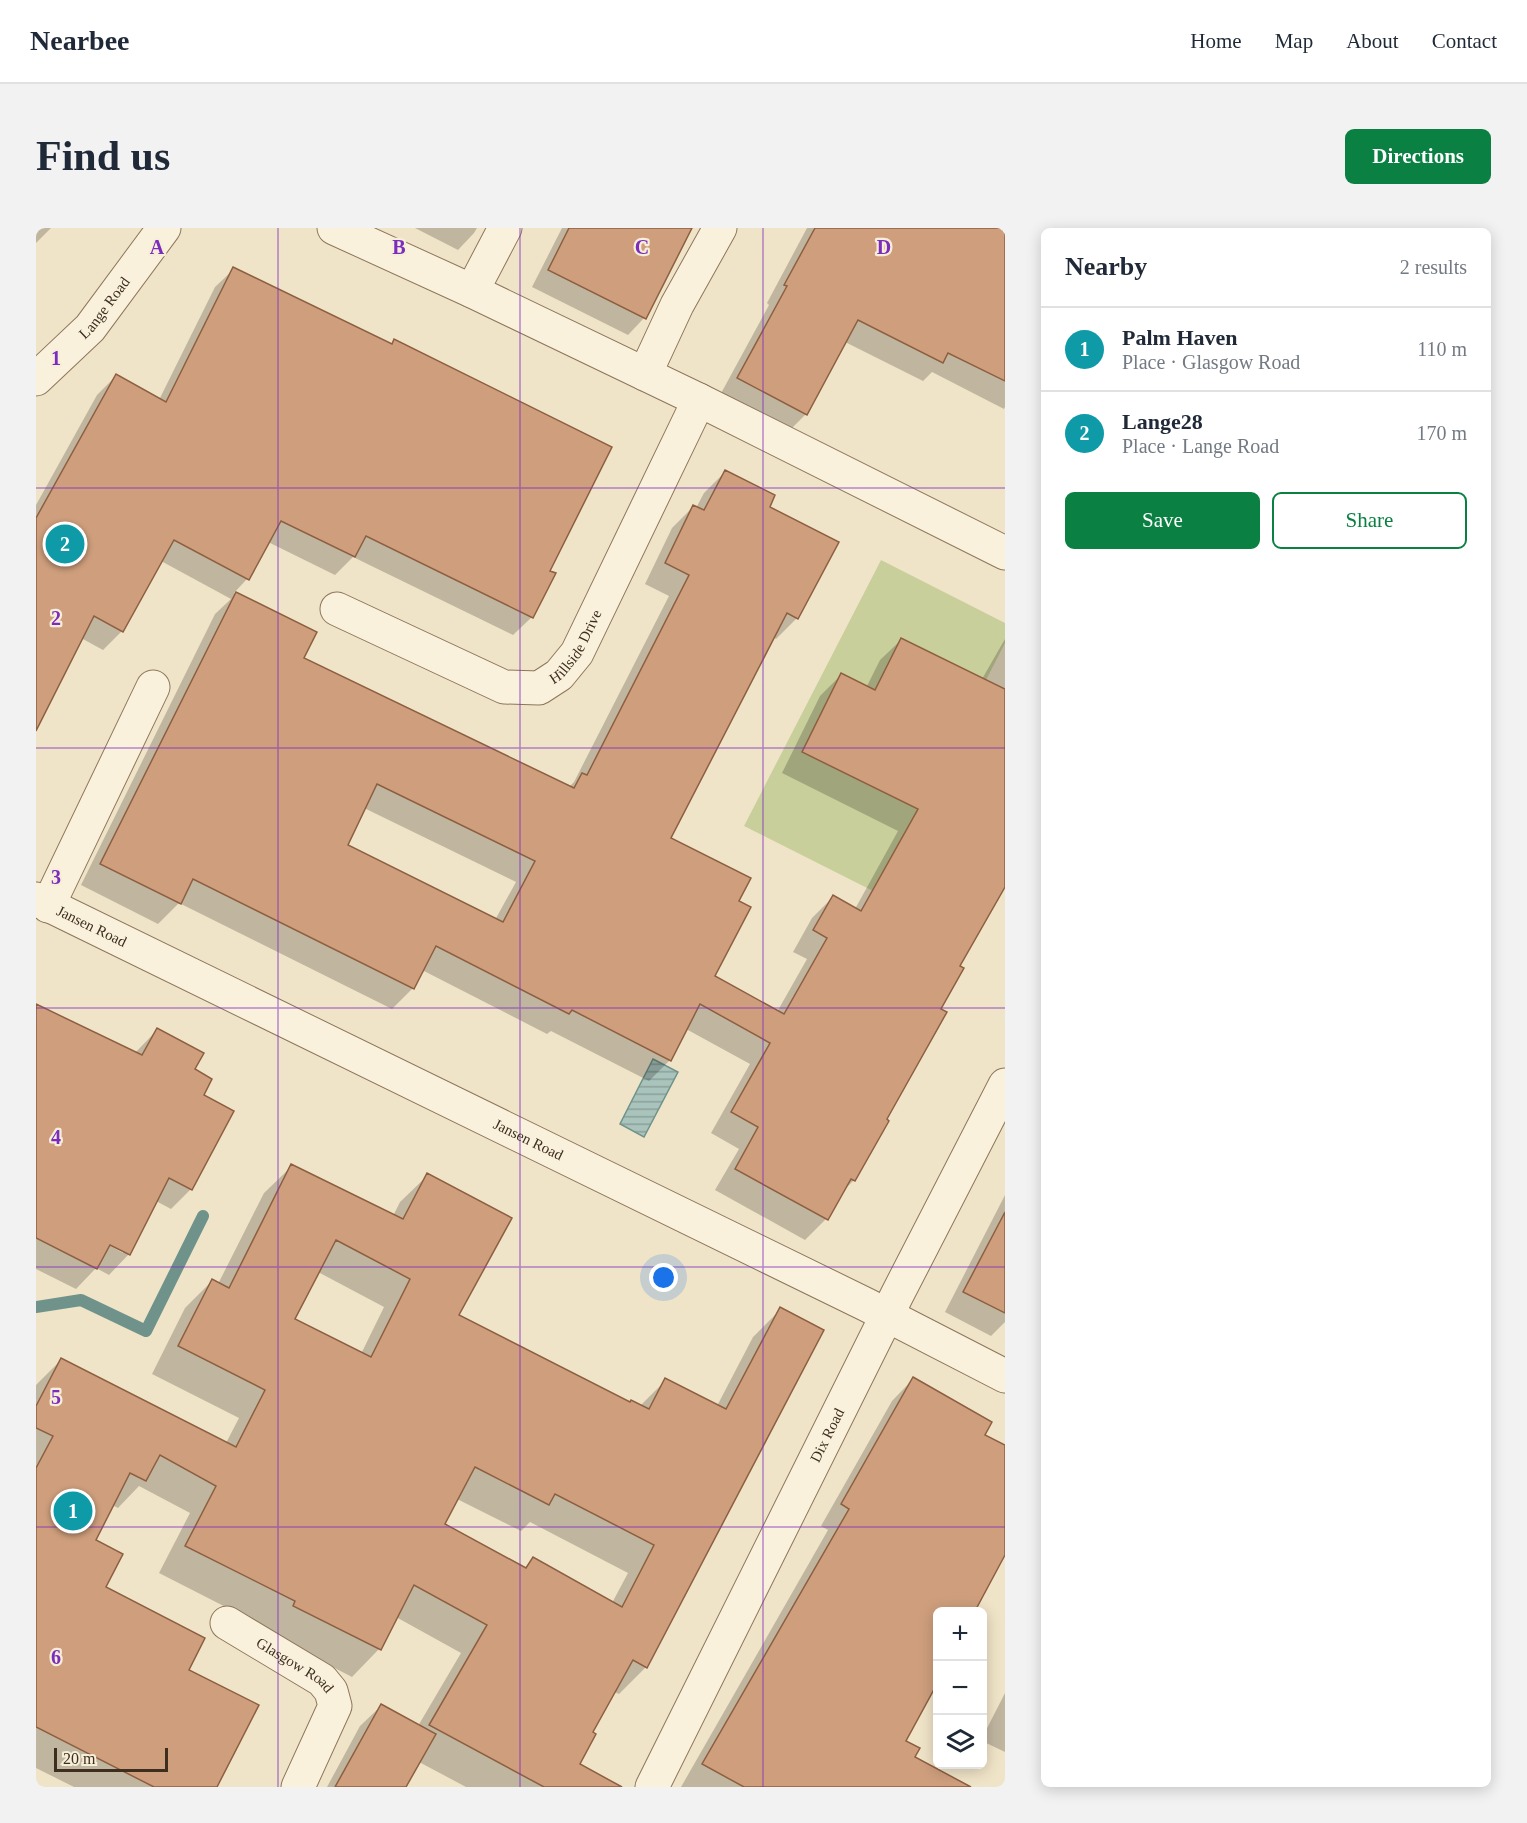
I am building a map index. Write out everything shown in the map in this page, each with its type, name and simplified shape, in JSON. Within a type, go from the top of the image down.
[{"type":"street","name":"Lange Road","points":[[36,379],[90,328],[164,228]]},
{"type":"street","points":[[334,228],[472,291],[699,400],[1005,553]]},
{"type":"street","points":[[472,291],[505,228]]},
{"type":"street","points":[[645,374],[677,305],[720,228]]},
{"type":"street","name":"Hillside Drive","points":[[337,609],[504,687],[539,688],[559,675],[577,653],[699,400]]},
{"type":"street","name":"Jansen Road","points":[[153,687],[42,903],[887,1316],[1005,1376]]},
{"type":"street","name":"Dix Road","points":[[652,1787],[1005,1085]]},
{"type":"street","name":"Glasgow Road","points":[[227,1623],[322,1680],[331,1691],[335,1706],[298,1787]]},
{"type":"green space","points":[[881,560],[1005,623],[1005,643],[877,893],[744,826]]},
{"type":"water","points":[[653,1059],[678,1072],[644,1137],[620,1124]]},
{"type":"building","points":[[569,228],[692,228],[646,319],[548,270]]},
{"type":"building","points":[[815,228],[1005,228],[1005,381],[948,353],[943,363],[858,320],[807,415],[737,378],[787,286],[784,285]]},
{"type":"building","points":[[233,267],[392,344],[394,339],[612,447],[550,571],[556,573],[533,618],[366,536],[355,557],[281,521],[249,580],[174,540],[123,632],[94,616],[36,731],[36,518],[116,374],[166,402]]},
{"type":"building","points":[[725,470],[775,495],[770,507],[839,542],[798,619],[787,613],[671,838],[751,878],[739,901],[751,907],[715,976],[784,1014],[827,938],[813,930],[833,895],[861,911],[918,809],[802,752],[841,673],[875,690],[901,638],[1005,689],[1005,887],[960,966],[964,968],[941,1009],[947,1012],[855,1181],[851,1179],[828,1220],[735,1169],[758,1127],[731,1112],[770,1043],[700,1004],[671,1061],[572,1010],[569,1014],[436,946],[414,989],[193,879],[181,904],[100,864],[236,592],[317,632],[304,658],[574,788],[582,773],[587,775],[689,575],[665,563],[693,505],[704,510]],"holes":[[[377,784],[535,861],[503,922],[348,845]]]},
{"type":"building","points":[[36,1004],[142,1055],[157,1028],[204,1053],[195,1069],[212,1079],[204,1095],[234,1111],[192,1190],[169,1178],[130,1255],[110,1245],[97,1269],[36,1238]]},
{"type":"building","points":[[291,1164],[403,1219],[427,1173],[512,1218],[459,1315],[630,1402],[631,1400],[649,1409],[665,1378],[726,1409],[780,1307],[824,1330],[647,1668],[633,1660],[593,1732],[596,1734],[580,1764],[622,1787],[544,1787],[429,1725],[487,1625],[414,1585],[381,1650],[293,1606],[295,1601],[185,1546],[216,1486],[160,1455],[146,1481],[130,1473],[96,1540],[123,1554],[106,1587],[205,1638],[189,1670],[259,1705],[217,1787],[154,1787],[36,1727],[36,1468],[53,1436],[36,1428],[36,1406],[61,1358],[236,1447],[265,1390],[178,1346],[212,1279],[229,1288]],"holes":[[[336,1240],[410,1279],[371,1357],[295,1319]],[[475,1467],[549,1505],[555,1494],[654,1545],[622,1607],[533,1557],[526,1568],[445,1524]]]},
{"type":"building","points":[[1005,1212],[1005,1313],[963,1292]]},
{"type":"building","points":[[913,1377],[992,1422],[985,1435],[1005,1445],[1005,1555],[977,1607],[933,1607],[933,1691],[906,1741],[920,1748],[915,1757],[933,1767],[933,1769],[937,1769],[971,1787],[744,1787],[702,1764],[849,1509],[841,1504]]},
{"type":"building","points":[[381,1704],[436,1734],[406,1787],[335,1787]]},
{"type":"waterway","points":[[36,1307],[81,1300],[146,1331],[203,1216]]},
{"type":"place","name":"Lange28","points":[[65,544]]},
{"type":"place","name":"Palm Haven","points":[[73,1511]]}]
